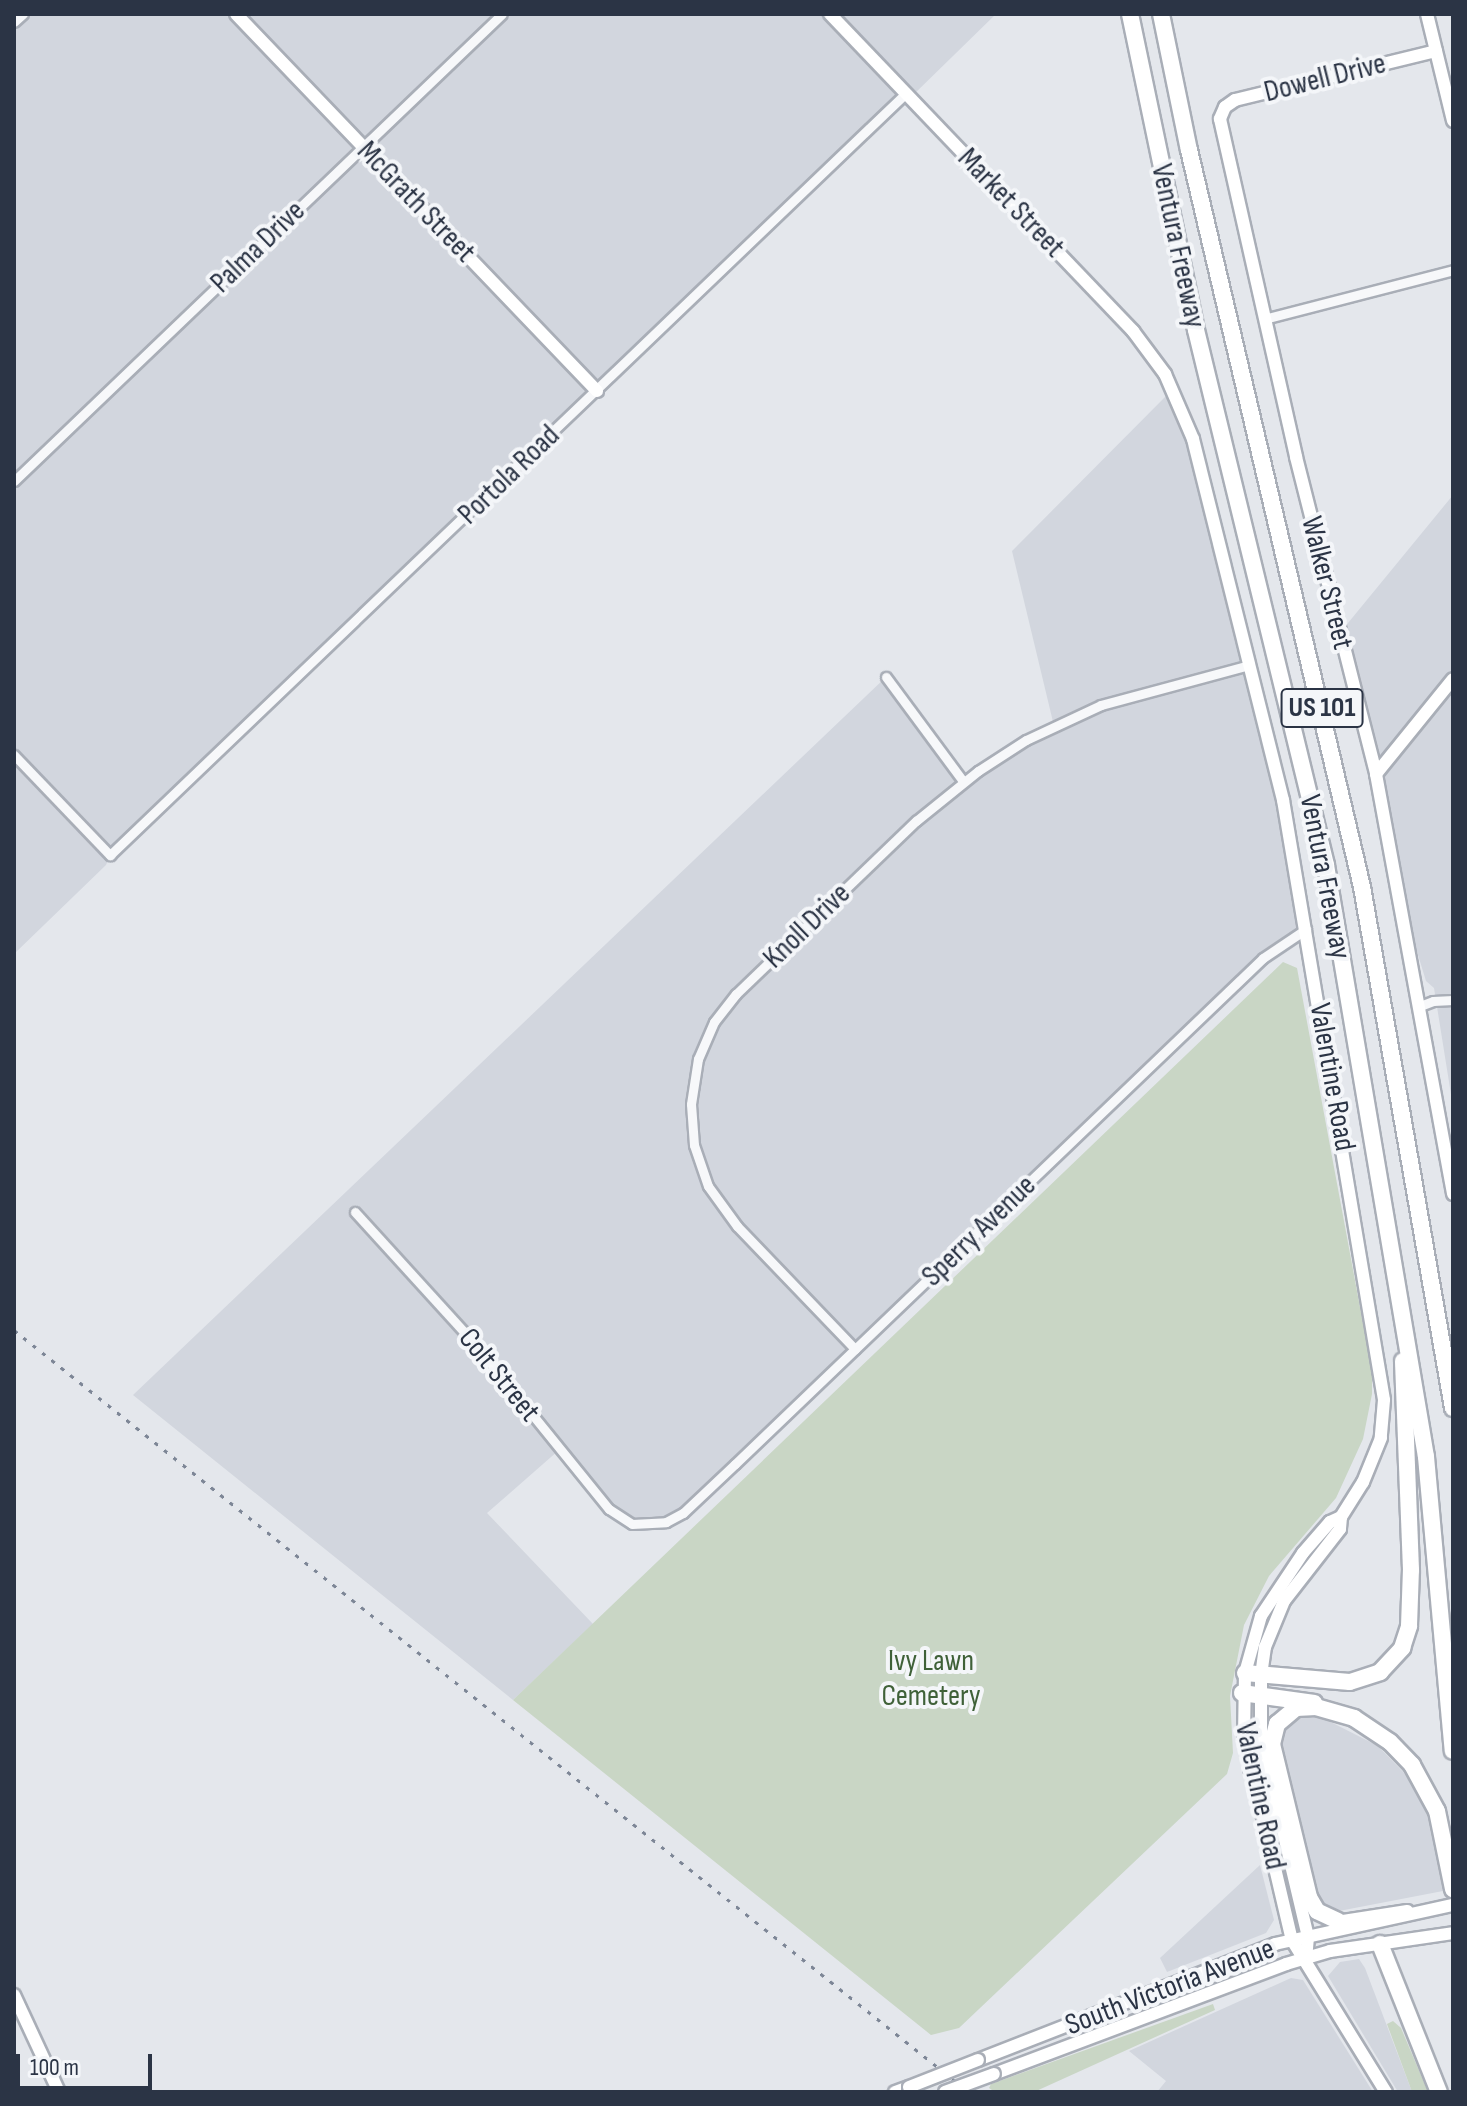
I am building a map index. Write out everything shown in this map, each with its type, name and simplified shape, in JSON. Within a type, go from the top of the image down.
[{"type":"highway","name":"Ventura Freeway","points":[[1130,14],[1196,330],[1326,865],[1433,1513],[1453,1751]]},
{"type":"highway","name":"Ventura Freeway","points":[[1161,14],[1189,150],[1362,887],[1453,1408]]},
{"type":"highway","points":[[1253,1674],[1358,1681],[1386,1667],[1405,1641],[1409,1626],[1411,1570],[1402,1370],[1406,1335]]},
{"type":"highway","points":[[1445,1354],[1453,1396]]},
{"type":"highway","points":[[1250,1693],[1307,1700],[1354,1718],[1379,1734],[1422,1779],[1442,1830],[1451,1883]]},
{"type":"highway","points":[[1326,1709],[1307,1706],[1289,1712],[1275,1727],[1272,1744],[1309,1897],[1317,1911],[1338,1921]]},
{"type":"highway","points":[[1380,1944],[1439,2092]]},
{"type":"street","points":[[14,22],[23,14]]},
{"type":"street","name":"McGrath Street","points":[[236,14],[597,391]]},
{"type":"street","name":"Palma Drive","points":[[14,481],[502,14]]},
{"type":"street","name":"Market Street","points":[[830,14],[1139,338],[1179,401]]},
{"type":"street","points":[[1427,14],[1453,121]]},
{"type":"street","name":"Dowell Drive","points":[[1221,114],[1235,100],[1436,51]]},
{"type":"street","name":"Portola Road","points":[[14,755],[110,855],[906,93]]},
{"type":"street","name":"Walker Street","points":[[1221,114],[1220,125],[1264,319],[1376,774],[1453,1194]]},
{"type":"street","points":[[1264,319],[1453,270]]},
{"type":"street","name":"Valentine Road","points":[[1179,401],[1199,458],[1291,836],[1383,1376],[1381,1438],[1358,1493],[1341,1517],[1340,1529],[1284,1601],[1253,1674],[1244,1736],[1292,1940],[1306,1958],[1386,2092]]},
{"type":"street","name":"Knoll Drive","points":[[855,1349],[737,1226],[708,1186],[691,1132],[694,1074],[708,1033],[736,994],[923,815],[963,781],[1026,740],[1076,716],[1127,696],[1249,665]]},
{"type":"street","points":[[886,677],[963,781]]},
{"type":"street","points":[[1376,774],[1453,679]]},
{"type":"street","name":"Sperry Avenue","points":[[649,1526],[683,1513],[1263,958],[1306,929]]},
{"type":"street","points":[[1420,1006],[1453,1000]]},
{"type":"street","name":"Colt Street","points":[[355,1212],[476,1345],[609,1509],[632,1524],[649,1526]]},
{"type":"street","name":"Valentine Road","points":[[1250,1693],[1308,1937],[1306,1958]]},
{"type":"street","points":[[1250,1769],[1261,1778],[1271,1818],[1280,1826]]},
{"type":"street","points":[[1293,1878],[1315,1911],[1338,1921],[1390,1912],[1430,1910]]},
{"type":"street","name":"South Victoria Avenue","points":[[895,2092],[1292,1940],[1453,1905]]},
{"type":"street","name":"South Victoria Avenue","points":[[945,2092],[1306,1958],[1453,1933]]},
{"type":"street","points":[[14,1995],[59,2092]]},
{"type":"shaded area","points":[[14,14],[996,14],[910,98],[906,94],[110,855],[106,865],[14,954]]},
{"type":"shaded area","points":[[1173,389],[1181,406],[1249,665],[1306,929],[1286,940],[675,1518],[625,1520],[559,1450],[487,1513],[593,1624],[513,1700],[133,1395],[886,677],[963,781],[1054,726],[1012,551]]},
{"type":"shaded area","points":[[1453,495],[1453,1107],[1434,988],[1426,981],[1399,893],[1339,634]]},
{"type":"shaded area","points":[[1300,1715],[1317,1715],[1378,1746],[1413,1782],[1430,1811],[1443,1891],[1339,1911],[1321,1902],[1314,1891],[1280,1744],[1283,1728]]},
{"type":"shaded area","points":[[1260,1865],[1274,1920],[1266,1933],[1167,1972],[1160,1958]]},
{"type":"shaded area","points":[[1359,1959],[1412,2092],[1398,2092],[1328,1976],[1340,1962]]},
{"type":"shaded area","points":[[1291,1978],[1303,1980],[1373,2092],[1157,2092],[1166,2081],[1129,2051]]},
{"type":"green space","name":"Ivy Lawn Cemetery","points":[[1283,962],[1297,968],[1372,1372],[1372,1394],[1363,1439],[1336,1498],[1269,1576],[1244,1625],[1230,1696],[1233,1753],[1227,1774],[959,2028],[931,2035],[513,1700]]},
{"type":"green space","points":[[1213,2004],[1215,2010],[1034,2092],[995,2092],[989,2088],[991,2084]]},
{"type":"green space","points":[[1393,2021],[1401,2028],[1428,2092],[1412,2092],[1387,2024]]},
{"type":"railway","points":[[14,1330],[969,2092]]}]
